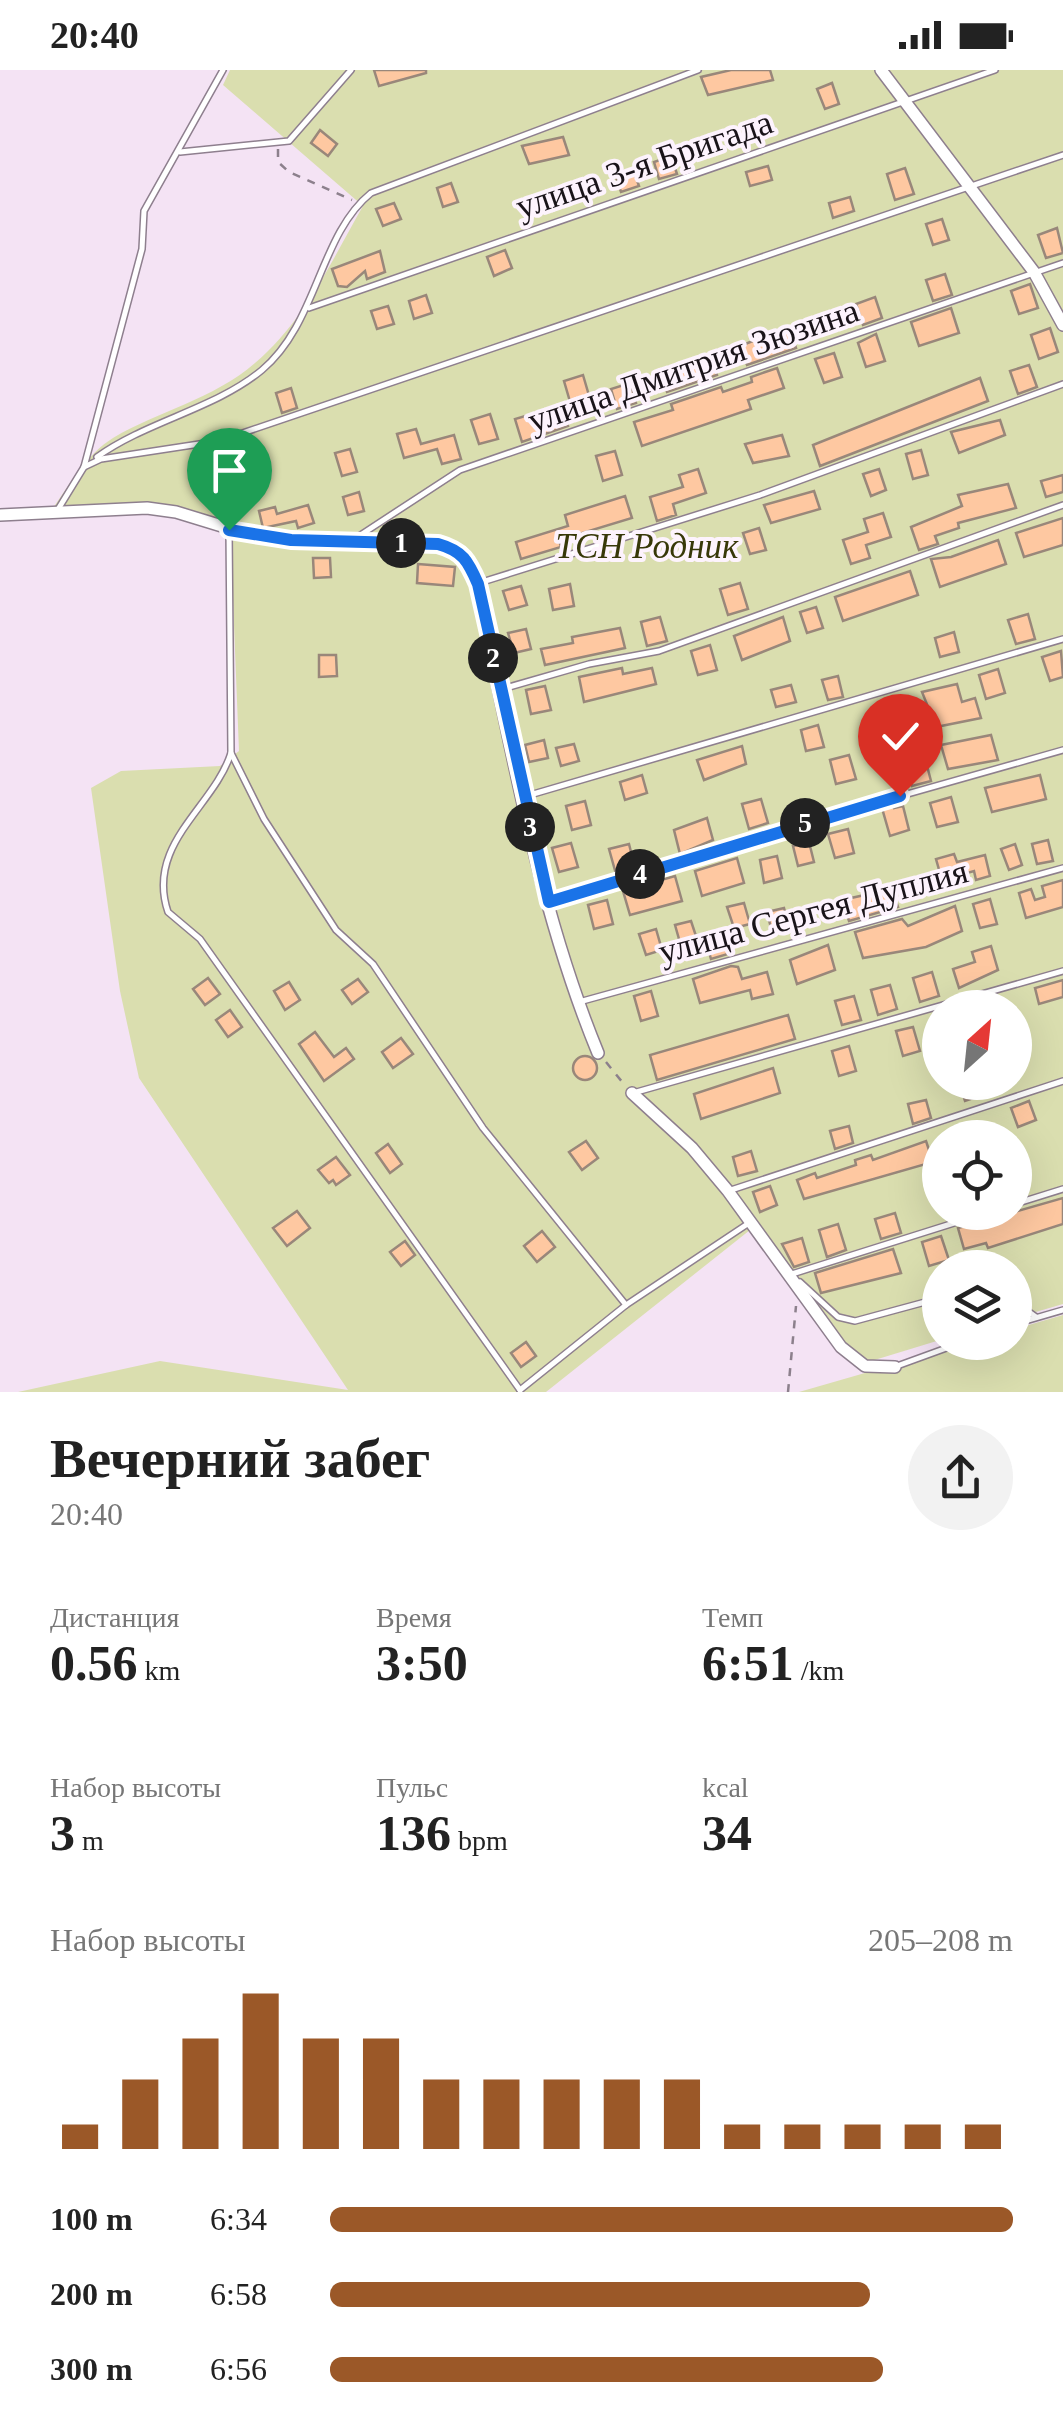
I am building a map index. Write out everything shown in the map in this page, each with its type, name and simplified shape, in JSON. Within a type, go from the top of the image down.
[{"type":"street","points":[[881,70],[1034,272],[1063,325]]},
{"type":"street","points":[[0,514],[146,508],[176,512],[258,537],[438,544],[457,549],[467,559],[478,584],[522,797],[577,1002],[598,1053]]},
{"type":"street","points":[[632,1093],[692,1148],[728,1191],[842,1347],[865,1366],[894,1367]]},
{"type":"lane","points":[[56,513],[84,467],[142,249],[144,212],[223,70]]},
{"type":"lane","points":[[180,152],[290,141],[351,70]]},
{"type":"lane","points":[[84,467],[121,440],[262,370],[310,308],[334,246],[359,202],[371,193],[698,70]]},
{"type":"lane","name":"улица 3-я Бригада","points":[[310,308],[995,70]]},
{"type":"lane","points":[[84,467],[101,459],[218,442],[1063,155]]},
{"type":"lane","name":"улица Дмитрия Зюзина","points":[[352,541],[460,470],[1063,263]]},
{"type":"lane","points":[[478,584],[760,496],[1063,384]]},
{"type":"lane","points":[[499,689],[590,664],[659,651],[1063,505]]},
{"type":"lane","points":[[229,530],[232,753],[225,774],[178,832],[164,882],[168,912],[200,939],[519,1391],[626,1305],[751,1222]]},
{"type":"lane","points":[[522,797],[1063,639]]},
{"type":"lane","points":[[549,902],[759,836],[1063,750]]},
{"type":"lane","points":[[232,753],[264,819],[336,930],[373,964],[483,1128],[626,1305]]},
{"type":"lane","name":"улица Сергея Дуплия","points":[[577,1002],[1063,868]]},
{"type":"lane","points":[[632,1093],[1063,971]]},
{"type":"lane","points":[[728,1191],[1063,1081]]},
{"type":"lane","points":[[1032,1199],[1063,1190]]},
{"type":"lane","points":[[793,1280],[937,1230]]},
{"type":"lane","points":[[793,1280],[838,1317],[855,1320],[922,1303]]},
{"type":"lane","points":[[1032,1318],[1063,1310]]},
{"type":"lane","points":[[1032,1314],[1036,1317]]},
{"type":"lane","points":[[894,1367],[922,1357]]},
{"type":"path","points":[[278,142],[278,162],[289,172],[359,202]]},
{"type":"path","points":[[598,1053],[632,1093]]},
{"type":"path","points":[[788,1392],[793,1280]]},
{"type":"green space","name":"ТСН Родник","points":[[230,70],[1063,70],[1063,1304],[1032,1313],[1032,1250],[922,1250],[922,1346],[868,1362],[838,1353],[750,1230],[546,1392],[18,1392],[160,1361],[348,1390],[139,1078],[120,991],[91,788],[121,771],[220,766],[239,751],[230,525],[156,505],[53,508],[95,452],[113,438],[222,386],[272,347],[316,289],[363,206],[223,85]]},
{"type":"green space","points":[[1063,1315],[1063,1392],[799,1392],[922,1357],[922,1360],[1032,1360],[1032,1324]]},
{"type":"building","points":[[374,70],[426,70],[426,73],[379,86]]},
{"type":"building","points":[[731,70],[770,70],[773,80],[708,95],[701,77]]},
{"type":"building","points":[[832,83],[839,104],[825,109],[817,89]]},
{"type":"building","points":[[320,130],[337,144],[328,156],[311,143]]},
{"type":"building","points":[[563,137],[569,155],[529,164],[522,146]]},
{"type":"building","points":[[671,156],[677,174],[659,179],[654,162]]},
{"type":"building","points":[[768,166],[772,180],[750,186],[746,172]]},
{"type":"building","points":[[905,168],[914,194],[895,200],[887,174]]},
{"type":"building","points":[[633,169],[639,186],[621,192],[615,174]]},
{"type":"building","points":[[451,183],[458,202],[443,207],[437,188]]},
{"type":"building","points":[[850,197],[854,211],[833,218],[829,203]]},
{"type":"building","points":[[394,203],[401,219],[383,226],[376,209]]},
{"type":"building","points":[[942,219],[949,240],[933,245],[926,224]]},
{"type":"building","points":[[1057,228],[1063,253],[1046,258],[1038,235]]},
{"type":"building","points":[[505,250],[512,268],[494,276],[487,257]]},
{"type":"building","points":[[380,251],[385,272],[367,279],[365,271],[347,287],[338,286],[332,269]]},
{"type":"building","points":[[945,274],[952,295],[933,301],[926,280]]},
{"type":"building","points":[[1030,284],[1038,308],[1019,314],[1011,291]]},
{"type":"building","points":[[426,295],[432,313],[414,319],[409,301]]},
{"type":"building","points":[[875,297],[882,318],[863,325],[856,304]]},
{"type":"building","points":[[388,306],[394,324],[377,329],[371,311]]},
{"type":"building","points":[[951,308],[959,333],[919,346],[911,322]]},
{"type":"building","points":[[789,327],[796,348],[747,365],[740,346]]},
{"type":"building","points":[[1050,328],[1058,352],[1039,359],[1031,335]]},
{"type":"building","points":[[876,334],[885,361],[866,367],[858,343]]},
{"type":"building","points":[[834,353],[842,377],[824,383],[815,359]]},
{"type":"building","points":[[711,356],[717,375],[667,392],[660,372]]},
{"type":"building","points":[[1029,365],[1037,387],[1018,394],[1010,371]]},
{"type":"building","points":[[777,368],[784,388],[748,400],[751,409],[642,446],[634,422],[673,410],[671,404],[721,387],[723,392],[752,382],[751,377]]},
{"type":"building","points":[[583,375],[590,399],[571,405],[564,381]]},
{"type":"building","points":[[980,378],[988,401],[820,466],[813,445]]},
{"type":"building","points":[[630,383],[636,403],[617,409],[611,389]]},
{"type":"building","points":[[291,388],[297,408],[282,413],[276,393]]},
{"type":"building","points":[[562,405],[568,426],[522,442],[515,419]]},
{"type":"building","points":[[490,414],[498,439],[479,444],[471,420]]},
{"type":"building","points":[[1000,420],[1005,435],[959,453],[951,432]]},
{"type":"building","points":[[416,429],[421,444],[454,435],[461,459],[442,464],[437,449],[404,458],[397,434]]},
{"type":"building","points":[[782,435],[789,456],[753,463],[745,444]]},
{"type":"building","points":[[246,438],[252,455],[234,462],[228,445]]},
{"type":"building","points":[[350,449],[357,472],[342,476],[335,453]]},
{"type":"building","points":[[921,450],[928,475],[913,479],[906,454]]},
{"type":"building","points":[[615,451],[622,475],[603,481],[596,456]]},
{"type":"building","points":[[698,469],[706,493],[673,504],[676,515],[657,521],[650,497],[683,487],[679,475]]},
{"type":"building","points":[[879,469],[886,490],[871,496],[863,474]]},
{"type":"building","points":[[1063,475],[1063,492],[1046,497],[1041,481]]},
{"type":"building","points":[[1008,484],[1016,508],[958,523],[959,528],[935,536],[938,544],[919,550],[911,527],[962,506],[958,495]]},
{"type":"building","points":[[814,491],[820,509],[771,523],[764,505]]},
{"type":"building","points":[[359,492],[364,511],[348,515],[343,497]]},
{"type":"building","points":[[625,496],[632,518],[559,540],[561,547],[521,559],[516,542],[568,526],[565,515]]},
{"type":"building","points":[[308,505],[314,523],[298,528],[296,521],[263,528],[259,511],[275,507],[277,514]]},
{"type":"building","points":[[883,513],[891,537],[866,545],[870,558],[851,564],[843,540],[868,532],[864,519]]},
{"type":"building","points":[[1063,518],[1063,545],[1024,557],[1016,533]]},
{"type":"building","points":[[759,528],[766,550],[750,554],[743,533]]},
{"type":"building","points":[[998,540],[1006,564],[940,587],[931,559],[951,557]]},
{"type":"building","points":[[313,558],[330,558],[331,577],[314,578]]},
{"type":"building","points":[[418,564],[455,567],[453,586],[417,583]]},
{"type":"building","points":[[910,571],[918,595],[843,621],[835,597]]},
{"type":"building","points":[[740,583],[748,609],[728,615],[720,589]]},
{"type":"building","points":[[570,584],[574,606],[553,610],[549,589]]},
{"type":"building","points":[[521,586],[527,605],[509,610],[503,591]]},
{"type":"building","points":[[816,607],[823,628],[807,633],[800,612]]},
{"type":"building","points":[[1028,614],[1035,639],[1016,644],[1008,620]]},
{"type":"building","points":[[660,617],[667,641],[647,646],[641,622]]},
{"type":"building","points":[[783,617],[790,641],[742,660],[734,636]]},
{"type":"building","points":[[620,628],[625,648],[545,665],[541,649],[573,643],[572,637]]},
{"type":"building","points":[[526,629],[531,649],[514,653],[508,633]]},
{"type":"building","points":[[954,632],[959,652],[940,657],[935,638]]},
{"type":"building","points":[[710,645],[717,670],[698,675],[691,651]]},
{"type":"building","points":[[1061,651],[1063,677],[1050,681],[1042,657]]},
{"type":"building","points":[[319,655],[336,655],[337,676],[319,677]]},
{"type":"building","points":[[622,668],[623,674],[652,668],[656,684],[584,702],[579,677]]},
{"type":"building","points":[[998,669],[1005,693],[986,699],[979,675]]},
{"type":"building","points":[[838,676],[843,697],[828,700],[822,680]]},
{"type":"building","points":[[957,684],[962,702],[975,698],[981,718],[936,727],[922,692]]},
{"type":"building","points":[[791,685],[796,702],[776,707],[771,690]]},
{"type":"building","points":[[545,686],[551,710],[531,714],[526,690]]},
{"type":"building","points":[[818,725],[824,747],[806,751],[801,730]]},
{"type":"building","points":[[991,735],[998,760],[948,769],[941,745]]},
{"type":"building","points":[[544,740],[548,758],[529,762],[525,745]]},
{"type":"building","points":[[574,744],[579,761],[561,766],[556,748]]},
{"type":"building","points":[[742,746],[746,764],[704,780],[697,760]]},
{"type":"building","points":[[849,755],[856,779],[836,784],[830,760]]},
{"type":"building","points":[[925,758],[931,781],[912,786],[906,763]]},
{"type":"building","points":[[642,775],[647,793],[625,800],[620,782]]},
{"type":"building","points":[[1040,775],[1046,799],[992,812],[985,788]]},
{"type":"building","points":[[951,797],[958,822],[937,827],[930,803]]},
{"type":"building","points":[[761,799],[768,823],[749,829],[742,804]]},
{"type":"building","points":[[585,801],[591,825],[572,830],[566,806]]},
{"type":"building","points":[[903,806],[909,830],[890,836],[882,808]]},
{"type":"building","points":[[707,818],[713,840],[680,854],[674,830]]},
{"type":"building","points":[[848,829],[854,853],[835,858],[828,834]]},
{"type":"building","points":[[1048,840],[1053,861],[1037,864],[1032,844]]},
{"type":"building","points":[[809,842],[814,862],[798,866],[793,846]]},
{"type":"building","points":[[571,843],[578,867],[559,872],[552,848]]},
{"type":"building","points":[[629,844],[635,868],[616,874],[609,849]]},
{"type":"building","points":[[1015,844],[1022,865],[1009,870],[1001,849]]},
{"type":"building","points":[[954,854],[957,862],[985,855],[990,876],[976,880],[974,871],[942,880],[936,859]]},
{"type":"building","points":[[777,856],[782,878],[764,883],[760,860]]},
{"type":"building","points":[[737,858],[744,883],[702,896],[695,871]]},
{"type":"building","points":[[675,876],[682,901],[630,915],[623,891]]},
{"type":"building","points":[[1063,880],[1063,907],[1026,918],[1019,893],[1031,889],[1035,900],[1045,897],[1042,886]]},
{"type":"building","points":[[892,889],[898,907],[849,921],[842,900]]},
{"type":"building","points":[[990,899],[997,924],[980,928],[973,904]]},
{"type":"building","points":[[607,900],[613,924],[594,929],[588,905]]},
{"type":"building","points":[[744,903],[750,924],[734,928],[727,907]]},
{"type":"building","points":[[955,906],[962,931],[926,947],[863,958],[855,932],[902,919],[908,926]]},
{"type":"building","points":[[784,908],[789,927],[772,932],[767,912]]},
{"type":"building","points":[[691,921],[698,942],[681,946],[675,925]]},
{"type":"building","points":[[656,929],[662,950],[646,955],[639,934]]},
{"type":"building","points":[[722,933],[728,954],[711,959],[705,938]]},
{"type":"building","points":[[828,945],[835,970],[797,984],[790,960]]},
{"type":"building","points":[[991,946],[998,970],[959,988],[953,969],[975,962],[972,952]]},
{"type":"building","points":[[738,967],[742,979],[767,972],[773,994],[752,999],[750,990],[700,1003],[693,979]]},
{"type":"building","points":[[932,972],[937,990],[922,990],[920,1002],[913,978]]},
{"type":"building","points":[[208,978],[220,994],[205,1005],[193,989]]},
{"type":"building","points":[[358,979],[368,992],[352,1004],[342,990]]},
{"type":"building","points":[[1063,980],[1063,997],[1039,1004],[1035,988]]},
{"type":"building","points":[[289,982],[300,1000],[285,1010],[274,991]]},
{"type":"building","points":[[890,985],[897,1009],[878,1015],[871,990]]},
{"type":"building","points":[[651,991],[658,1016],[641,1021],[634,996]]},
{"type":"building","points":[[854,996],[861,1020],[842,1025],[835,1001]]},
{"type":"building","points":[[230,1010],[242,1027],[228,1037],[216,1020]]},
{"type":"building","points":[[788,1015],[795,1039],[657,1080],[650,1055]]},
{"type":"building","points":[[913,1027],[920,1051],[903,1056],[896,1031]]},
{"type":"building","points":[[315,1032],[334,1057],[346,1048],[354,1059],[324,1081],[299,1044]]},
{"type":"building","points":[[401,1038],[413,1054],[393,1068],[382,1052]]},
{"type":"building","points":[[849,1046],[856,1071],[839,1076],[832,1051]]},
{"type":"building","points":[[585,1056],[594,1059],[594,1077],[585,1080],[576,1077],[573,1068],[576,1059]]},
{"type":"building","points":[[773,1068],[780,1093],[701,1119],[694,1094]]},
{"type":"building","points":[[926,1100],[931,1118],[913,1124],[908,1104]]},
{"type":"building","points":[[1029,1101],[1036,1120],[1015,1120],[1011,1108]]},
{"type":"building","points":[[849,1126],[853,1143],[835,1149],[830,1131]]},
{"type":"building","points":[[586,1141],[598,1158],[582,1170],[569,1152]]},
{"type":"building","points":[[922,1142],[922,1165],[804,1199],[797,1180],[856,1165],[855,1160],[871,1155],[873,1160]]},
{"type":"building","points":[[388,1144],[402,1164],[390,1173],[376,1153]]},
{"type":"building","points":[[751,1151],[757,1171],[738,1176],[733,1157]]},
{"type":"building","points":[[336,1157],[350,1175],[336,1185],[318,1170]]},
{"type":"building","points":[[770,1186],[777,1205],[760,1212],[753,1192]]},
{"type":"building","points":[[1063,1198],[1063,1224],[988,1248],[986,1243],[964,1249],[959,1230],[1032,1230],[1032,1207]]},
{"type":"building","points":[[297,1211],[310,1228],[287,1246],[273,1228]]},
{"type":"building","points":[[895,1213],[901,1233],[881,1239],[875,1219]]},
{"type":"building","points":[[838,1224],[846,1250],[827,1257],[819,1230]]},
{"type":"building","points":[[542,1231],[555,1247],[537,1262],[524,1246]]},
{"type":"building","points":[[941,1236],[946,1250],[924,1250],[922,1242]]},
{"type":"building","points":[[802,1238],[809,1262],[794,1267],[782,1244]]},
{"type":"building","points":[[405,1241],[415,1255],[401,1266],[390,1252]]},
{"type":"building","points":[[893,1249],[901,1273],[821,1293],[815,1273]]},
{"type":"building","points":[[526,1342],[536,1356],[521,1367],[511,1353]]},
{"type":"route","points":[[229,530],[291,540],[438,544],[457,549],[467,559],[478,584],[522,797],[549,902],[900,796]]}]
